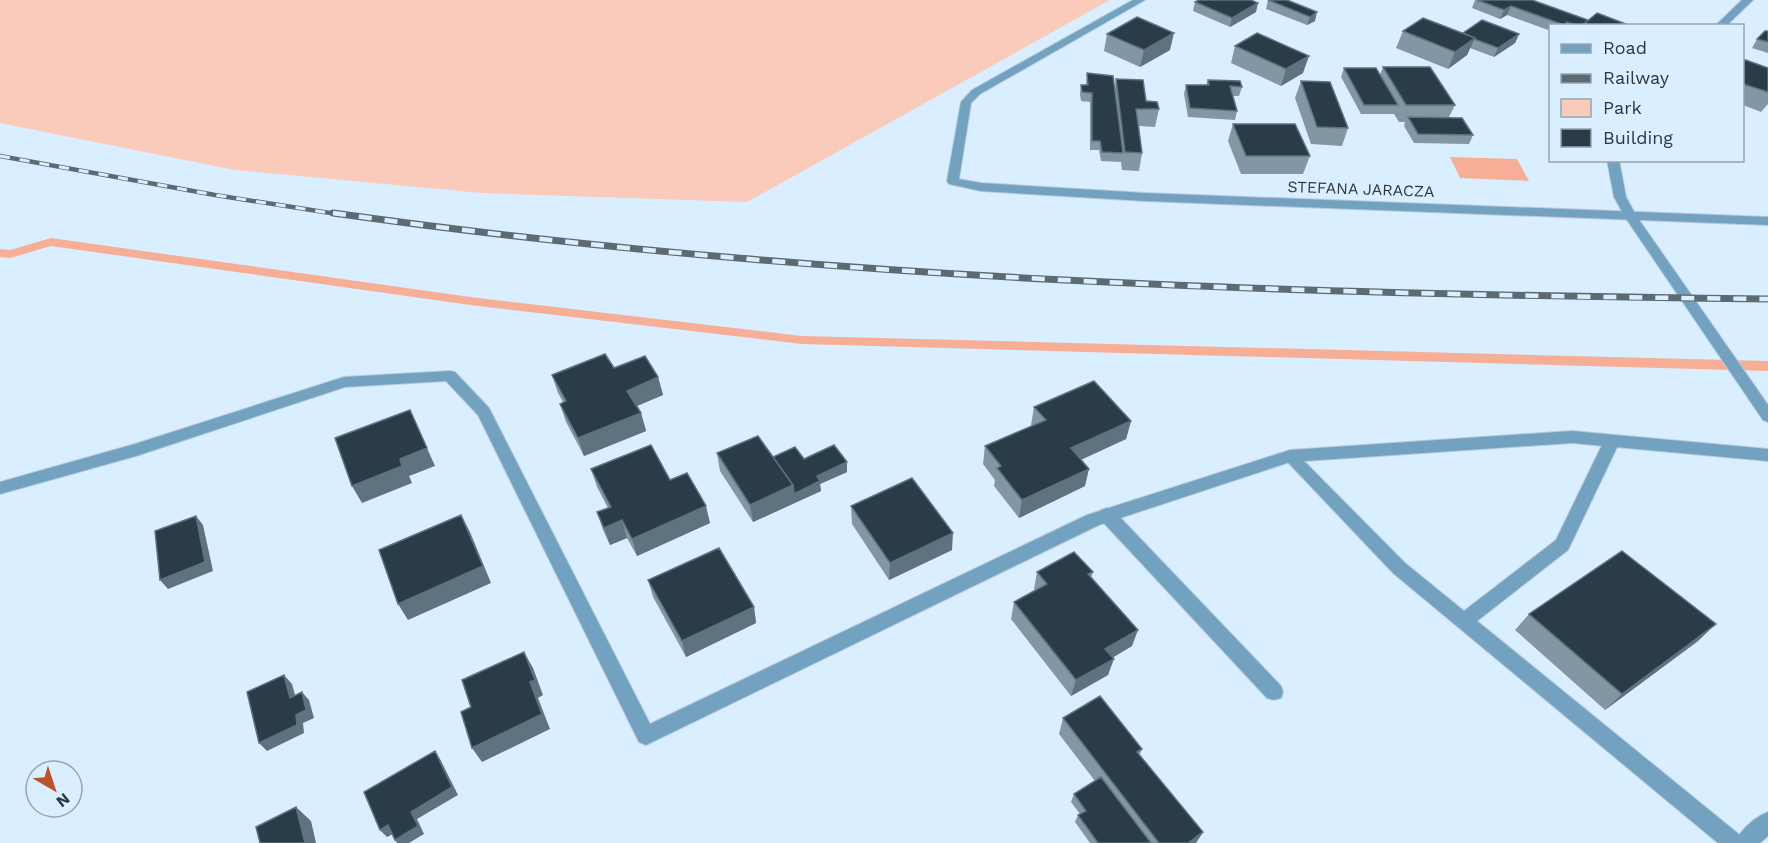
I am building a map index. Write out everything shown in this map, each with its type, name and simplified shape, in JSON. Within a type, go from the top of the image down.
[{"type":"street","name":"STEFANA JARACZA","points":[[1140,0],[976,92],[966,102],[953,181],[981,187],[1134,196],[1768,221]]},
{"type":"street","points":[[1722,24],[1748,0]]},
{"type":"street","points":[[1613,162],[1620,197],[1631,217],[1768,416]]},
{"type":"street","points":[[0,488],[136,450],[344,382],[450,376],[484,412],[646,736],[1107,515],[1290,456],[1572,437],[1768,455]]},
{"type":"street","points":[[1464,621],[1562,545],[1612,441]]},
{"type":"street","points":[[1290,456],[1399,568],[1734,843]]},
{"type":"street","points":[[1107,515],[1274,692]]},
{"type":"street","points":[[1745,843],[1768,822]]},
{"type":"green space","points":[[0,0],[1110,0],[747,202],[482,193],[235,170],[0,123]]},
{"type":"shaded area","points":[[1450,157],[1517,159],[1529,181],[1460,178]]},
{"type":"building","points":[[1199,0],[1251,0],[1258,3],[1232,18],[1195,2]]},
{"type":"building","points":[[1268,0],[1287,0],[1317,12],[1310,17]]},
{"type":"building","points":[[1477,0],[1532,0],[1588,20],[1585,24],[1567,22],[1561,24],[1511,6],[1504,10]]},
{"type":"building","points":[[1597,13],[1626,24],[1587,24],[1585,23]]},
{"type":"building","points":[[1137,17],[1174,33],[1144,50],[1107,34]]},
{"type":"building","points":[[1423,18],[1475,38],[1455,52],[1403,31]]},
{"type":"building","points":[[1482,20],[1519,34],[1498,48],[1463,33]]},
{"type":"building","points":[[1768,31],[1768,42],[1757,39]]},
{"type":"building","points":[[1257,33],[1309,56],[1286,69],[1235,46]]},
{"type":"building","points":[[1744,59],[1768,68],[1768,92],[1744,84]]},
{"type":"building","points":[[1383,67],[1430,67],[1455,105],[1406,105]]},
{"type":"building","points":[[1344,68],[1376,68],[1398,105],[1364,105]]},
{"type":"building","points":[[1087,73],[1113,76],[1123,153],[1102,152],[1100,141],[1092,141],[1092,93],[1082,92],[1081,85],[1088,85]]},
{"type":"building","points":[[1116,79],[1143,80],[1146,101],[1157,102],[1159,109],[1136,109],[1142,153],[1125,152]]},
{"type":"building","points":[[1208,80],[1240,81],[1242,87],[1230,86],[1237,111],[1190,108],[1186,85],[1209,85]]},
{"type":"building","points":[[1301,81],[1330,82],[1348,128],[1317,127]]},
{"type":"building","points":[[1408,117],[1462,118],[1473,135],[1418,134]]},
{"type":"building","points":[[1233,124],[1295,124],[1310,156],[1246,156]]},
{"type":"building","points":[[605,354],[614,368],[645,356],[658,377],[627,391],[641,413],[578,438],[560,404],[566,401],[552,375]]},
{"type":"building","points":[[1094,381],[1131,421],[1071,448],[1089,469],[1022,500],[997,468],[1001,466],[985,446],[1046,420],[1034,407]]},
{"type":"building","points":[[410,410],[427,448],[400,459],[402,466],[352,486],[335,438]]},
{"type":"building","points":[[758,436],[793,485],[750,505],[717,453]]},
{"type":"building","points":[[651,445],[670,480],[687,473],[706,506],[632,539],[622,520],[604,528],[597,512],[611,507],[591,469]]},
{"type":"building","points":[[834,445],[847,462],[817,476],[820,481],[794,494],[793,485],[773,457],[795,447],[804,459]]},
{"type":"building","points":[[912,478],[953,533],[890,563],[851,506]]},
{"type":"building","points":[[461,515],[483,566],[398,604],[379,550]]},
{"type":"building","points":[[196,516],[205,562],[160,580],[155,531]]},
{"type":"building","points":[[719,548],[754,607],[682,641],[648,580]]},
{"type":"building","points":[[1622,551],[1716,624],[1622,694],[1529,614]]},
{"type":"building","points":[[1074,552],[1093,572],[1088,574],[1138,630],[1105,649],[1114,659],[1076,680],[1014,602],[1047,584],[1037,572]]},
{"type":"building","points":[[524,652],[535,680],[530,682],[542,714],[472,748],[461,712],[471,707],[462,680]]},
{"type":"building","points":[[284,675],[290,698],[302,692],[306,710],[296,715],[297,725],[259,743],[247,692]]},
{"type":"building","points":[[1100,696],[1142,749],[1137,752],[1203,832],[1188,843],[1159,843],[1063,718]]},
{"type":"building","points":[[435,751],[452,787],[411,812],[418,826],[395,840],[388,825],[380,830],[364,792]]},
{"type":"building","points":[[1101,777],[1151,843],[1098,843],[1078,815],[1086,811],[1074,794]]},
{"type":"building","points":[[296,807],[305,843],[260,843],[256,827]]},
{"type":"waterway","points":[[0,253],[10,254],[51,242],[470,301],[802,340],[1768,366]]},
{"type":"railway","points":[[0,156],[215,195],[343,215]]},
{"type":"railway","points":[[333,213],[512,236],[691,254],[1049,279],[1407,293],[1768,299]]}]
